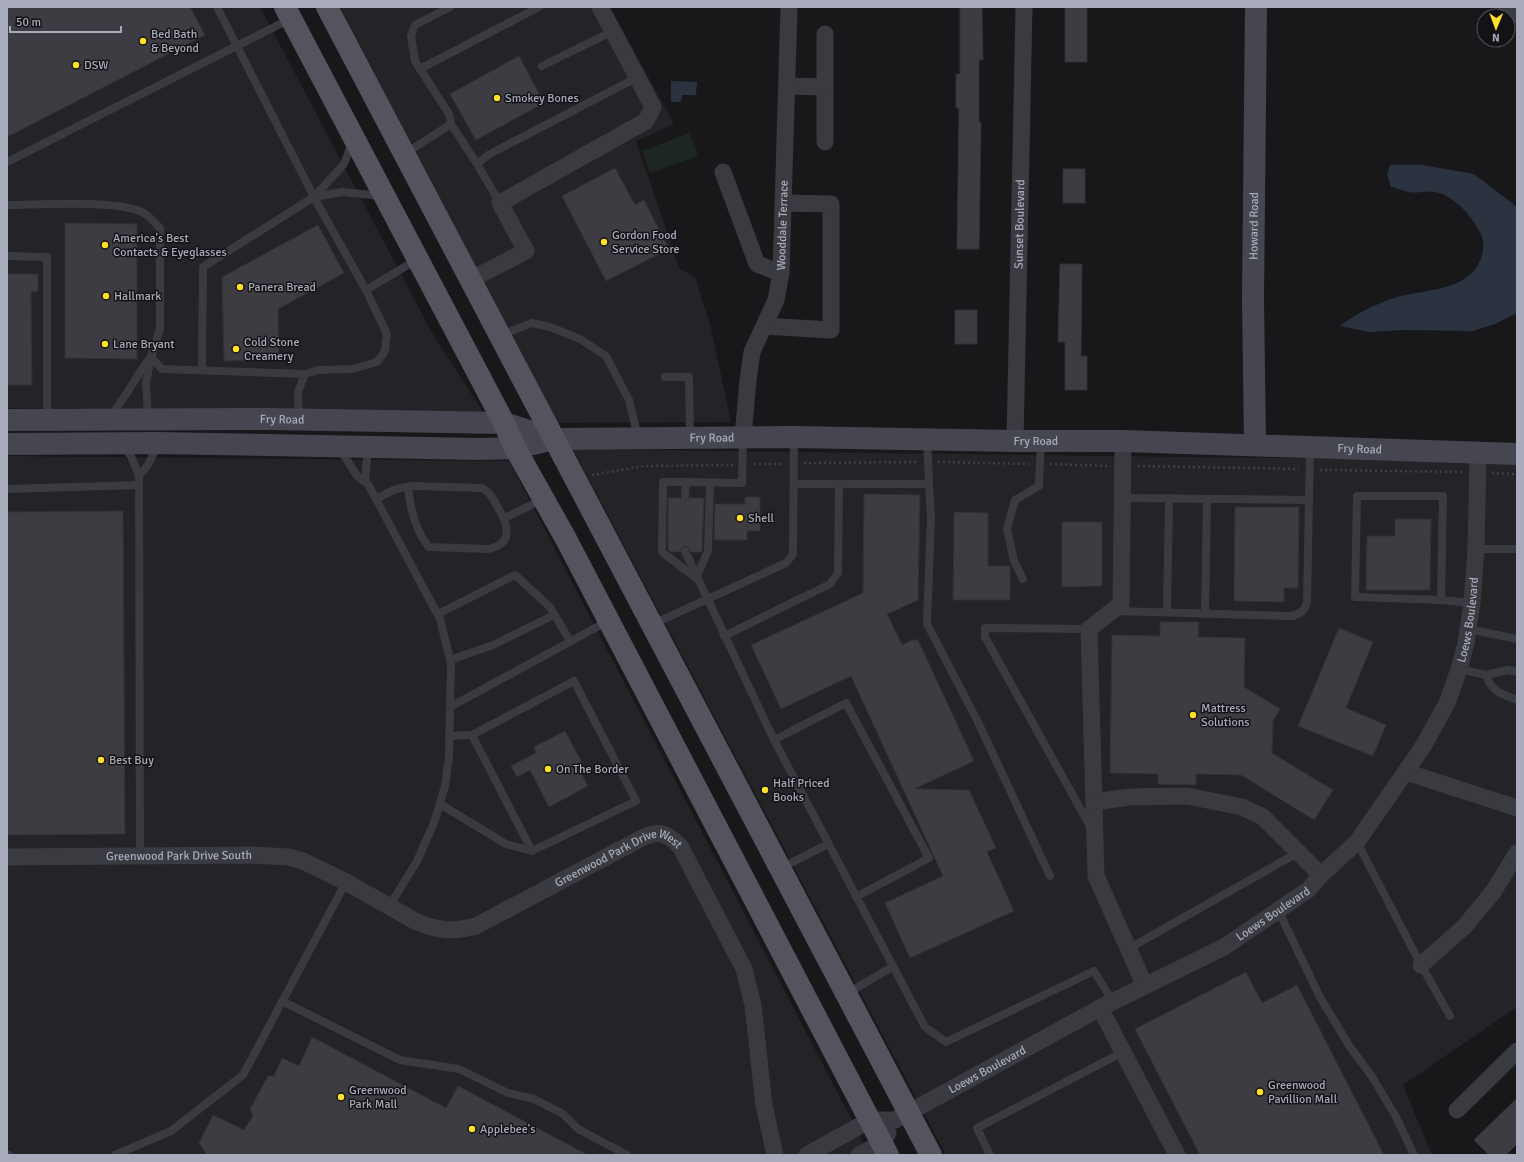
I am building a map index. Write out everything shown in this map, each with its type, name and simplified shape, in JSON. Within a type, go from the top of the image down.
[{"type":"main road","points":[[327,7],[846,994],[902,1116],[931,1155]]},
{"type":"main road","points":[[288,13],[504,423],[515,448],[544,498],[885,1149]]},
{"type":"street","points":[[470,280],[526,251],[500,203],[646,121],[653,107],[600,7]]},
{"type":"street","name":"Wooddale Terrace","points":[[743,437],[752,352],[776,300],[781,274],[789,7]]},
{"type":"street","name":"Sunset Boulevard","points":[[1015,441],[1024,7]]},
{"type":"street","name":"Howard Road","points":[[1255,445],[1253,291],[1256,7]]},
{"type":"street","points":[[1506,7],[1517,15]]},
{"type":"street","points":[[825,34],[825,142]]},
{"type":"street","points":[[787,86],[825,87]]},
{"type":"street","points":[[723,172],[757,264],[781,274]]},
{"type":"street","points":[[764,326],[831,330],[831,204],[783,203]]},
{"type":"street","name":"Fry Road","points":[[7,420],[148,419],[504,423],[555,439]]},
{"type":"street","name":"Fry Road","points":[[7,444],[158,443],[515,448],[555,439],[794,437],[1015,441],[1123,440],[1310,447],[1477,463],[1517,454]]},
{"type":"street","points":[[1123,440],[1121,604],[1089,629],[1096,876],[1144,986]]},
{"type":"street","name":"Loews Boulevard","points":[[902,1116],[1106,1005],[1224,947],[1308,890],[1321,875],[1357,842],[1424,745],[1448,701],[1459,669],[1472,603],[1476,549],[1477,463]]},
{"type":"street","points":[[1406,772],[1517,808]]},
{"type":"street","points":[[1094,802],[1130,797],[1187,796],[1242,807],[1263,817],[1321,875]]},
{"type":"street","name":"Greenwood Park Drive West","points":[[346,882],[429,928],[442,930],[463,929],[476,926],[646,836],[655,833],[669,835],[680,846],[744,969],[753,1005],[764,1105],[775,1155]]},
{"type":"street","points":[[1421,965],[1465,926],[1493,892],[1517,853]]},
{"type":"street","name":"Greenwood Park Drive South","points":[[7,857],[253,855],[288,857],[320,869],[346,882]]},
{"type":"street","points":[[1106,1005],[1123,1052],[1177,1155]]},
{"type":"street","points":[[1457,1110],[1517,1050]]},
{"type":"street","points":[[807,1155],[870,1120],[902,1116]]},
{"type":"street","points":[[859,1155],[885,1149],[902,1116]]},
{"type":"lane","points":[[150,357],[162,368],[305,374],[318,370],[352,369],[377,362],[385,351],[387,334],[366,290],[314,197],[217,7]]},
{"type":"lane","points":[[450,7],[415,25],[411,36],[415,61],[449,114],[451,124],[500,203]]},
{"type":"lane","points":[[420,69],[539,7]]},
{"type":"lane","points":[[7,162],[238,46],[288,13]]},
{"type":"lane","points":[[542,66],[613,31]]},
{"type":"lane","points":[[477,164],[488,155],[638,77]]},
{"type":"lane","points":[[404,154],[451,124]]},
{"type":"lane","points":[[202,370],[203,267],[314,197],[344,164],[354,137]]},
{"type":"lane","points":[[314,197],[342,192],[385,196]]},
{"type":"lane","points":[[7,205],[77,204],[128,207],[145,214],[160,228],[160,329],[150,357],[146,384],[148,419]]},
{"type":"lane","points":[[7,256],[47,257],[47,419]]},
{"type":"lane","points":[[366,290],[418,259]]},
{"type":"lane","points":[[500,335],[532,323],[550,327],[580,339],[606,356],[629,400],[638,438]]},
{"type":"lane","points":[[107,419],[123,402],[136,376],[150,357]]},
{"type":"lane","points":[[298,420],[298,392],[305,374]]},
{"type":"lane","points":[[665,377],[690,378],[690,437]]},
{"type":"lane","points":[[696,578],[662,552],[663,482],[742,483],[743,437]]},
{"type":"lane","points":[[651,624],[786,563],[793,554],[795,484],[794,437]]},
{"type":"lane","points":[[926,440],[929,462],[930,517],[927,624],[978,722],[1050,876]]},
{"type":"lane","points":[[1023,578],[1014,561],[1007,529],[1015,500],[1039,486],[1041,441]]},
{"type":"lane","points":[[121,443],[131,456],[139,476],[140,857]]},
{"type":"lane","points":[[139,476],[148,465],[158,443]]},
{"type":"lane","points":[[338,446],[357,476],[365,481],[376,499],[438,614],[450,660],[449,736],[445,786],[434,823],[417,861],[389,907]]},
{"type":"lane","points":[[365,481],[368,447]]},
{"type":"lane","points":[[1111,611],[1292,616],[1299,614],[1304,610],[1307,602],[1310,447]]},
{"type":"lane","points":[[685,498],[686,482]]},
{"type":"lane","points":[[696,578],[708,551],[710,483]]},
{"type":"lane","points":[[795,484],[929,484]]},
{"type":"lane","points":[[724,636],[830,584],[838,573],[839,484]]},
{"type":"lane","points":[[7,489],[139,485]]},
{"type":"lane","points":[[376,499],[398,487],[408,487],[482,488],[489,492],[504,518],[507,528],[506,537],[503,543],[496,548],[429,547],[425,542],[410,508],[408,487]]},
{"type":"lane","points":[[1441,600],[1443,496],[1357,496],[1354,597],[1441,600],[1472,603]]},
{"type":"lane","points":[[504,518],[544,498]]},
{"type":"lane","points":[[1122,498],[1309,500]]},
{"type":"lane","points":[[1167,612],[1169,498]]},
{"type":"lane","points":[[1205,614],[1207,499]]},
{"type":"lane","points":[[1476,549],[1517,548]]},
{"type":"lane","points":[[685,550],[706,600],[774,740],[925,1028],[946,1042],[1094,970],[1106,1005]]},
{"type":"lane","points":[[438,614],[515,575],[550,607],[570,641]]},
{"type":"lane","points":[[450,660],[493,645],[554,615]]},
{"type":"lane","points":[[450,707],[608,620]]},
{"type":"lane","points":[[1089,629],[985,628],[985,637],[1095,836]]},
{"type":"lane","points":[[1468,629],[1517,639]]},
{"type":"lane","points":[[1459,669],[1486,675],[1508,670],[1517,672]]},
{"type":"lane","points":[[1486,675],[1489,685],[1498,693],[1517,700]]},
{"type":"lane","points":[[440,804],[506,844],[532,851],[636,801],[574,681],[472,735],[449,736]]},
{"type":"lane","points":[[774,740],[846,703],[926,851],[929,858],[856,897]]},
{"type":"lane","points":[[472,735],[532,851]]},
{"type":"lane","points":[[1357,842],[1421,965],[1450,1016]]},
{"type":"lane","points":[[780,869],[828,844]]},
{"type":"lane","points":[[1128,949],[1299,852]]},
{"type":"lane","points":[[115,1155],[171,1131],[243,1075],[346,882]]},
{"type":"lane","points":[[1278,910],[1320,997],[1350,1047],[1375,1081],[1396,1118],[1414,1155]]},
{"type":"lane","points":[[846,994],[892,967]]},
{"type":"lane","points":[[282,1001],[400,1060],[459,1069],[508,1093],[534,1099],[562,1114],[578,1130],[627,1155]]},
{"type":"lane","points":[[990,1155],[977,1128],[1123,1052]]},
{"type":"path","points":[[575,478],[644,466],[929,462],[1309,470],[1477,463],[1517,474]]},
{"type":"shaded area","points":[[7,7],[260,7],[431,331],[483,412],[7,408]]},
{"type":"shaded area","points":[[340,7],[610,7],[674,124],[636,141],[679,268],[695,277],[711,328],[731,422],[558,423]]},
{"type":"shaded area","points":[[690,133],[698,156],[650,173],[642,151]]},
{"type":"shaded area","points":[[573,449],[1517,461],[1517,1007],[1403,1085],[1432,1155],[946,1155]]},
{"type":"shaded area","points":[[7,456],[509,461],[870,1155],[7,1155]]},
{"type":"water","points":[[671,81],[697,82],[696,95],[682,95],[681,102],[671,102]]},
{"type":"water","points":[[1390,165],[1422,165],[1474,174],[1517,207],[1517,313],[1495,324],[1472,331],[1403,330],[1369,332],[1340,326],[1359,313],[1394,298],[1456,283],[1467,277],[1475,269],[1481,258],[1483,250],[1482,238],[1474,222],[1465,211],[1448,197],[1436,192],[1407,192],[1391,187],[1387,174]]},
{"type":"building","points":[[7,7],[190,7],[205,35],[7,137]]},
{"type":"building","points":[[960,7],[982,7],[983,60],[979,60],[979,122],[981,122],[979,249],[957,249],[959,108],[956,108],[956,74],[960,74]]},
{"type":"building","points":[[1065,7],[1087,7],[1087,62],[1065,62]]},
{"type":"building","name":"Smokey Bones","points":[[519,56],[544,103],[476,140],[450,94]]},
{"type":"building","points":[[615,168],[635,205],[644,200],[669,249],[606,281],[562,196]]},
{"type":"building","points":[[1063,169],[1085,169],[1085,203],[1063,203]]},
{"type":"building","points":[[65,223],[137,224],[137,359],[65,358]]},
{"type":"building","points":[[318,225],[344,273],[278,309],[279,360],[224,361],[222,277]]},
{"type":"building","points":[[1060,264],[1082,264],[1081,356],[1087,356],[1087,390],[1065,390],[1065,342],[1058,342]]},
{"type":"building","points":[[7,274],[38,274],[38,291],[31,292],[32,385],[7,385]]},
{"type":"building","points":[[955,310],[977,310],[977,344],[955,344]]},
{"type":"building","points":[[864,494],[920,495],[918,600],[887,614],[902,645],[912,640],[918,640],[974,761],[914,789],[969,790],[996,848],[987,852],[1014,911],[910,958],[885,903],[943,876],[851,676],[781,709],[751,645],[863,593]]},
{"type":"building","name":"Shell","points":[[745,497],[760,497],[760,531],[747,531],[747,540],[714,540],[715,504],[745,504]]},
{"type":"building","points":[[668,498],[680,498],[685,502],[690,498],[704,498],[702,552],[691,552],[688,547],[685,546],[681,548],[680,552],[671,552],[668,549]]},
{"type":"building","points":[[1235,507],[1299,507],[1298,588],[1284,588],[1284,602],[1234,601]]},
{"type":"building","points":[[123,511],[125,834],[7,835],[7,512]]},
{"type":"building","points":[[954,512],[988,513],[988,566],[1010,566],[1010,600],[953,600]]},
{"type":"building","points":[[1395,519],[1431,519],[1430,590],[1366,590],[1367,536],[1395,536]]},
{"type":"building","points":[[1062,522],[1102,522],[1102,586],[1062,587]]},
{"type":"building","name":"Mattress Solutions","points":[[1160,622],[1199,622],[1198,637],[1245,638],[1244,687],[1280,709],[1273,721],[1272,753],[1333,790],[1314,820],[1241,775],[1196,774],[1196,785],[1158,784],[1158,774],[1110,773],[1112,635],[1160,636]]},
{"type":"building","points":[[1339,628],[1373,642],[1346,708],[1386,725],[1373,756],[1298,726]]},
{"type":"building","name":"On The Border","points":[[565,731],[585,768],[580,771],[588,786],[549,807],[530,770],[517,777],[511,766],[536,753],[534,747]]},
{"type":"building","name":"Greenwood Pavillion Mall","points":[[1246,972],[1262,1003],[1297,985],[1384,1155],[1200,1155],[1135,1029]]},
{"type":"building","name":"Greenwood Park Mall","points":[[312,1037],[446,1108],[458,1086],[588,1155],[207,1155],[199,1143],[213,1115],[244,1130],[253,1116],[250,1109],[268,1076],[274,1076],[282,1058],[299,1066]]},
{"type":"building","points":[[1517,1098],[1517,1144],[1506,1155],[1489,1155],[1474,1140]]},
{"type":"place","name":"Bed Bath & Beyond","points":[[143,41]]},
{"type":"place","name":"DSW","points":[[76,65]]},
{"type":"place","name":"Smokey Bones","points":[[497,98]]},
{"type":"place","name":"Gordon Food Service Store","points":[[604,242]]},
{"type":"place","name":"America's Best Contacts & Eyeglasses","points":[[105,245]]},
{"type":"place","name":"Panera Bread","points":[[240,287]]},
{"type":"place","name":"Hallmark","points":[[106,296]]},
{"type":"place","name":"Lane Bryant","points":[[105,344]]},
{"type":"place","name":"Cold Stone Creamery","points":[[236,349]]},
{"type":"place","name":"Shell","points":[[740,518]]},
{"type":"place","name":"Mattress Solutions","points":[[1193,715]]},
{"type":"place","name":"Best Buy","points":[[101,760]]},
{"type":"place","name":"On The Border","points":[[548,769]]},
{"type":"place","name":"Half Priced Books","points":[[765,790]]},
{"type":"place","name":"Greenwood Pavillion Mall","points":[[1260,1092]]},
{"type":"place","name":"Greenwood Park Mall","points":[[341,1097]]},
{"type":"place","name":"Applebee's","points":[[472,1129]]}]
